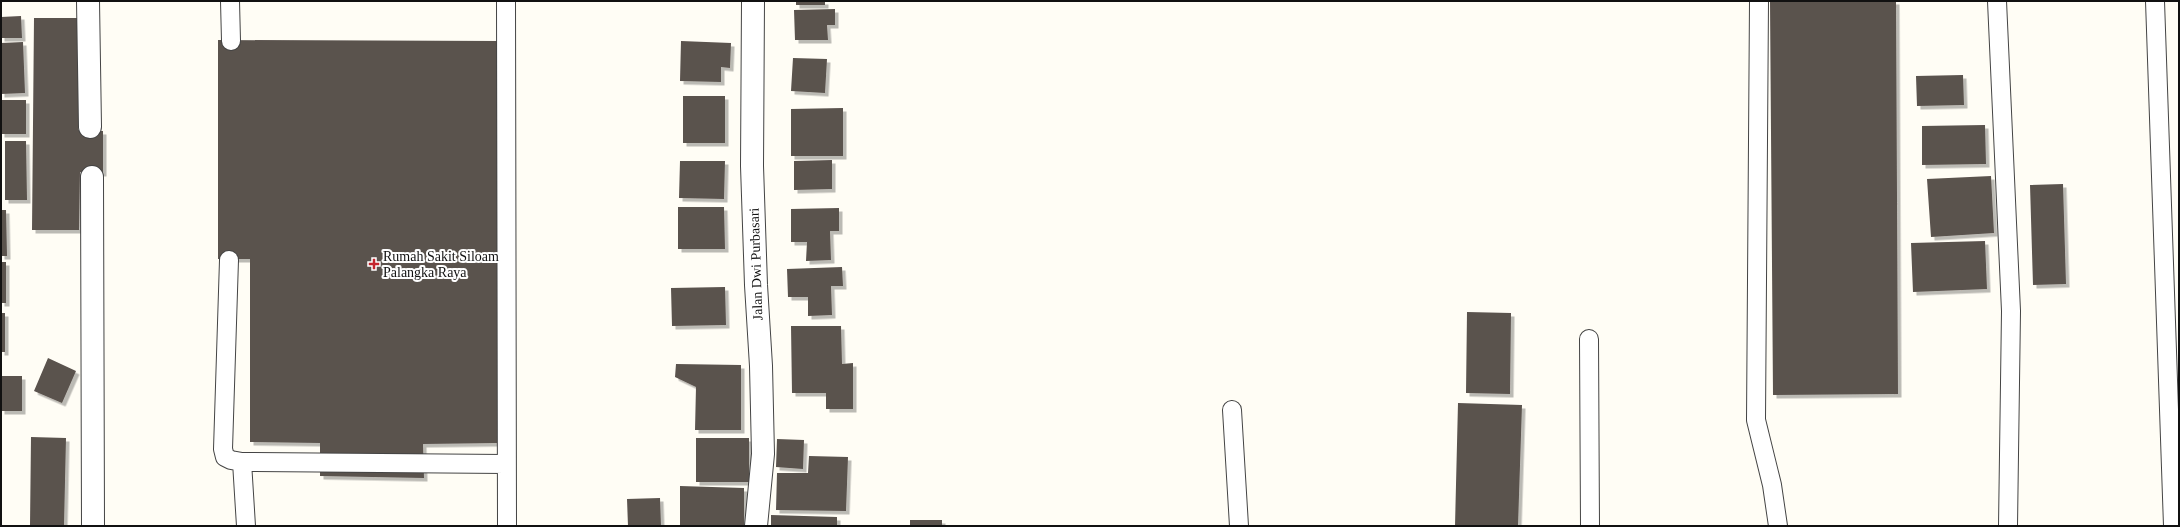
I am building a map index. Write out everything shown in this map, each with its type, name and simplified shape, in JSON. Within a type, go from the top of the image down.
[{"type":"street","points":[[88,1],[90,127]]},
{"type":"street","name":"Jalan Dwi Purbasari","points":[[752,1],[752,166],[756,285],[761,366],[763,454],[756,526]]},
{"type":"street","points":[[92,177],[93,526]]},
{"type":"lane","points":[[230,1],[231,41]]},
{"type":"lane","points":[[506,1],[507,526]]},
{"type":"lane","points":[[1760,1],[1756,420],[1772,485],[1778,526]]},
{"type":"lane","points":[[1997,1],[2011,311],[2008,526]]},
{"type":"lane","points":[[2155,1],[2173,526]]},
{"type":"lane","points":[[229,260],[223,449],[225,457],[242,462],[506,464]]},
{"type":"lane","points":[[1589,339],[1590,526]]},
{"type":"lane","points":[[1232,410],[1238,526]]},
{"type":"lane","points":[[242,462],[246,526]]},
{"type":"building","points":[[796,1],[825,1],[825,5],[796,5]]},
{"type":"building","points":[[1770,1],[1896,1],[1898,394],[1773,395]]},
{"type":"building","points":[[835,9],[835,25],[827,25],[828,40],[795,40],[794,10]]},
{"type":"building","points":[[21,16],[22,38],[1,38],[1,17]]},
{"type":"building","points":[[34,18],[79,18],[78,130],[103,131],[103,173],[80,172],[79,230],[32,230]]},
{"type":"building","name":"Rumah Sakit Siloam Palangka Raya","points":[[218,40],[499,41],[499,443],[423,444],[424,478],[320,476],[320,443],[250,442],[250,259],[218,259]]},
{"type":"building","points":[[681,41],[731,43],[730,68],[721,67],[721,82],[680,81]]},
{"type":"building","points":[[23,42],[25,93],[1,94],[1,43]]},
{"type":"building","points":[[793,58],[827,59],[825,93],[791,91]]},
{"type":"building","points":[[1963,75],[1964,105],[1917,106],[1916,76]]},
{"type":"building","points":[[683,96],[725,96],[725,143],[683,143]]},
{"type":"building","points":[[1,100],[26,100],[26,134],[1,134]]},
{"type":"building","points":[[843,108],[843,156],[791,156],[791,109]]},
{"type":"building","points":[[1985,125],[1986,164],[1922,165],[1922,126]]},
{"type":"building","points":[[5,141],[26,141],[27,200],[5,200]]},
{"type":"building","points":[[832,160],[832,189],[794,190],[794,161]]},
{"type":"building","points":[[680,161],[725,161],[724,199],[679,198]]},
{"type":"building","points":[[1991,176],[1994,233],[1931,237],[1927,179]]},
{"type":"building","points":[[2063,184],[2066,284],[2033,285],[2030,185]]},
{"type":"building","points":[[678,207],[724,207],[725,249],[678,249]]},
{"type":"building","points":[[839,208],[839,231],[830,231],[831,260],[806,261],[807,242],[791,242],[791,209]]},
{"type":"building","points":[[1,210],[6,210],[7,256],[1,256]]},
{"type":"building","points":[[1985,241],[1987,289],[1913,292],[1911,243]]},
{"type":"building","points":[[1,262],[6,262],[6,303],[1,303]]},
{"type":"building","points":[[842,267],[843,286],[831,286],[832,315],[808,316],[808,297],[788,297],[787,269]]},
{"type":"building","points":[[725,287],[726,325],[672,326],[671,288]]},
{"type":"building","points":[[1467,312],[1511,313],[1510,394],[1466,393]]},
{"type":"building","points":[[1,313],[5,313],[5,352],[1,352]]},
{"type":"building","points":[[791,326],[841,326],[842,364],[853,363],[853,409],[826,409],[826,393],[792,393]]},
{"type":"building","points":[[48,358],[76,371],[62,403],[34,391]]},
{"type":"building","points":[[676,364],[741,365],[741,430],[695,430],[696,387],[675,377]]},
{"type":"building","points":[[1,376],[22,376],[22,411],[1,411]]},
{"type":"building","points":[[1458,403],[1522,405],[1518,526],[1455,526]]},
{"type":"building","points":[[31,437],[66,438],[64,526],[30,526]]},
{"type":"building","points":[[696,438],[749,438],[749,482],[696,482]]},
{"type":"building","points":[[777,439],[804,440],[803,469],[776,467]]},
{"type":"building","points":[[809,456],[848,457],[846,511],[776,510],[777,473],[808,473]]},
{"type":"building","points":[[680,486],[744,488],[744,526],[680,526]]},
{"type":"building","points":[[660,498],[661,526],[628,526],[627,499]]},
{"type":"building","points":[[771,515],[837,517],[837,526],[771,526]]},
{"type":"building","points":[[910,520],[942,520],[942,526],[910,526]]},
{"type":"place","name":"Rumah Sakit Siloam Palangka Raya","points":[[374,264]]}]
